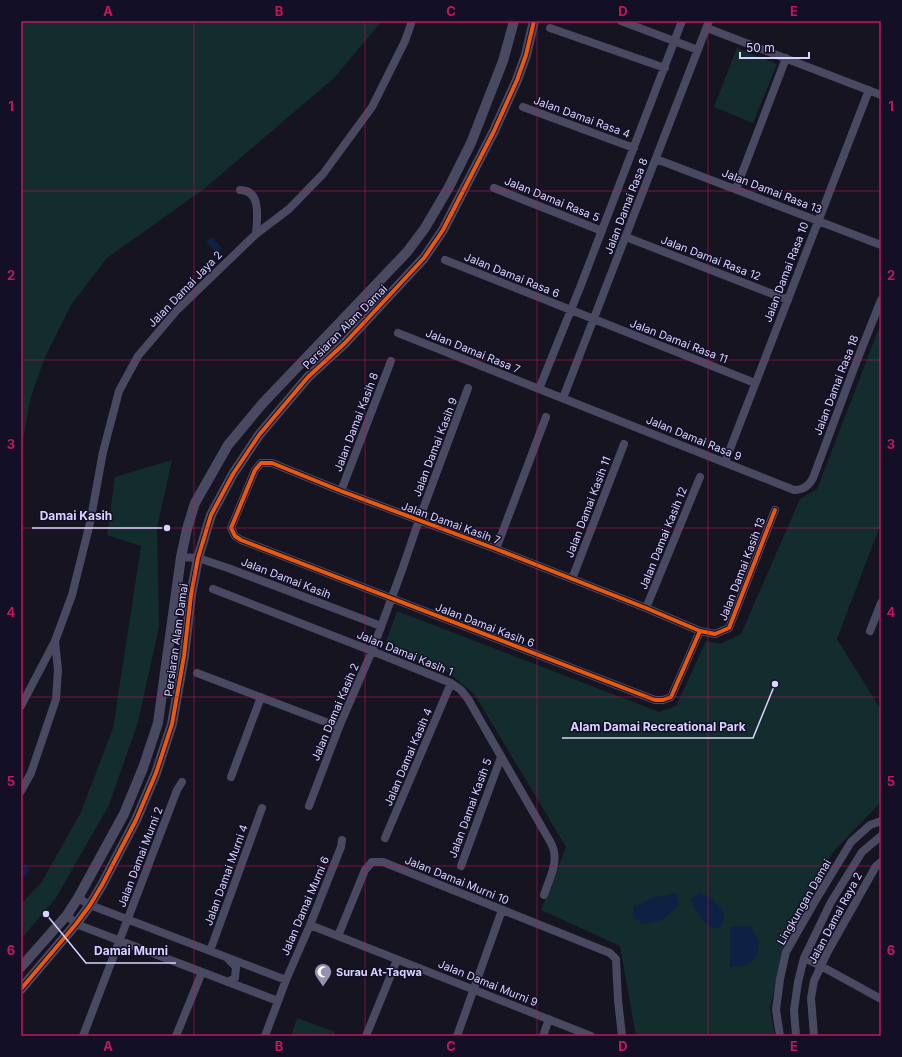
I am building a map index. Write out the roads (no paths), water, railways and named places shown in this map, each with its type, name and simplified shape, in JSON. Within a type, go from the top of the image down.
[{"type":"street","name":"Jalan Damai Jaya 2","points":[[21,706],[55,641],[72,595],[90,523],[103,452],[119,391],[138,356],[178,308],[256,234],[289,209],[323,174],[372,107],[405,41],[412,21]]},
{"type":"street","name":"Persiaran Alam Damai","points":[[21,967],[67,915],[78,898],[124,814],[143,768],[158,723],[181,557],[187,529],[195,503],[228,446],[263,402],[407,252],[425,228],[449,187],[471,143],[503,61],[514,21]]},
{"type":"street","name":"Persiaran Alam Damai","points":[[21,989],[76,924],[90,905],[136,820],[156,773],[172,724],[184,656],[191,594],[198,558],[211,514],[233,474],[259,435],[308,377],[345,343],[424,258],[443,230],[494,131],[517,80],[528,48],[534,21]]},
{"type":"street","points":[[621,21],[698,50]]},
{"type":"street","name":"Jalan Damai Rasa 8","points":[[539,389],[602,231],[682,21]]},
{"type":"street","points":[[708,24],[786,58],[881,95]]},
{"type":"street","name":"Jalan Damai Rasa 8","points":[[563,398],[708,24]]},
{"type":"street","points":[[550,28],[665,68]]},
{"type":"street","points":[[736,189],[786,58]]},
{"type":"street","name":"Jalan Damai Rasa 10","points":[[725,462],[868,90]]},
{"type":"street","name":"Jalan Damai Rasa 4","points":[[523,107],[634,148]]},
{"type":"street","name":"Jalan Damai Rasa 13","points":[[656,159],[881,245]]},
{"type":"street","name":"Jalan Damai Rasa 5","points":[[494,188],[602,231]]},
{"type":"street","points":[[240,190],[251,192],[254,196],[257,218],[256,234]]},
{"type":"street","name":"Jalan Damai Rasa 12","points":[[626,237],[788,300]]},
{"type":"street","name":"Jalan Damai Rasa 6","points":[[445,260],[594,320]]},
{"type":"street","name":"Jalan Damai Rasa 18","points":[[813,478],[881,300]]},
{"type":"street","name":"Jalan Damai Rasa 11","points":[[594,320],[756,383]]},
{"type":"street","name":"Jalan Damai Rasa 7","points":[[398,333],[563,398]]},
{"type":"street","name":"Jalan Damai Kasih 8","points":[[341,491],[391,361]]},
{"type":"street","name":"Jalan Damai Kasih 9","points":[[381,626],[468,388]]},
{"type":"street","name":"Jalan Damai Rasa 9","points":[[563,398],[794,490],[805,488],[813,478]]},
{"type":"street","points":[[496,549],[546,417]]},
{"type":"street","name":"Jalan Damai Kasih 11","points":[[572,579],[624,444]]},
{"type":"street","name":"Jalan Damai Kasih 7","points":[[231,528],[255,470],[261,463],[272,463],[341,491],[496,549],[646,608],[700,631]]},
{"type":"street","name":"Jalan Damai Kasih 12","points":[[646,608],[700,477]]},
{"type":"street","name":"Jalan Damai Kasih 13","points":[[700,631],[715,634],[729,628],[774,510]]},
{"type":"street","name":"Jalan Damai Kasih 6","points":[[231,528],[235,536],[241,540],[655,700],[663,700],[671,697],[700,631]]},
{"type":"street","name":"Jalan Damai Kasih","points":[[181,557],[198,558],[228,568],[381,626]]},
{"type":"street","name":"Jalan Damai Kasih 1","points":[[214,589],[451,683],[461,690],[468,699],[500,757],[551,843],[555,853],[554,863],[544,895]]},
{"type":"street","points":[[870,631],[881,604]]},
{"type":"street","name":"Jalan Damai Kasih 2","points":[[309,806],[381,626]]},
{"type":"street","points":[[21,791],[30,773],[56,699],[58,670],[55,641]]},
{"type":"street","points":[[197,673],[261,696],[340,728]]},
{"type":"street","name":"Jalan Damai Kasih 4","points":[[385,838],[451,683]]},
{"type":"street","points":[[231,777],[261,696]]},
{"type":"street","name":"Jalan Damai Kasih 5","points":[[461,866],[500,757]]},
{"type":"street","name":"Jalan Damai Murni 2","points":[[83,1036],[177,790],[182,782]]},
{"type":"street","name":"Jalan Damai Murni 4","points":[[210,951],[262,808]]},
{"type":"street","name":"Lingkungan Damai","points":[[780,1036],[776,1010],[780,979],[786,952],[851,842],[870,825],[881,821]]},
{"type":"street","points":[[796,1036],[794,1010],[798,982],[804,958],[831,902],[862,852],[881,836]]},
{"type":"street","name":"Jalan Damai Murni 6","points":[[266,1036],[286,980],[341,847],[342,840]]},
{"type":"street","name":"Jalan Damai Murni 10","points":[[338,936],[365,870],[372,862],[383,862],[610,953],[616,959],[622,1036]]},
{"type":"street","name":"Jalan Damai Raya 2","points":[[814,1036],[811,998],[814,980],[876,866],[881,862]]},
{"type":"street","points":[[78,898],[90,905],[286,980]]},
{"type":"street","points":[[457,1036],[502,910]]},
{"type":"street","points":[[67,915],[76,924],[278,1001]]},
{"type":"street","name":"Jalan Damai Murni 9","points":[[310,925],[591,1036]]},
{"type":"street","points":[[226,957],[236,967],[234,978],[228,982]]},
{"type":"street","points":[[804,958],[881,1000]]},
{"type":"street","points":[[366,1036],[397,960]]},
{"type":"street","points":[[176,1036],[202,972]]},
{"type":"street","points":[[543,1036],[549,1019]]},
{"type":"water","points":[[212,237],[222,248],[217,253],[206,242]]},
{"type":"water","points":[[24,864],[30,869],[23,879],[21,877],[21,868]]},
{"type":"water","points":[[676,893],[679,905],[662,920],[643,924],[634,917],[633,907],[653,898]]},
{"type":"water","points":[[700,893],[710,897],[724,912],[723,921],[718,929],[708,926],[694,908],[691,899]]},
{"type":"water","points":[[750,926],[759,941],[758,955],[747,965],[730,967],[730,927]]},
{"type":"place","name":"Damai Kasih","points":[[167,528]]},
{"type":"place","name":"Alam Damai Recreational Park","points":[[775,684]]},
{"type":"place","name":"Damai Murni","points":[[46,914]]},
{"type":"place","name":"Surau At-Taqwa","points":[[323,987]]}]
